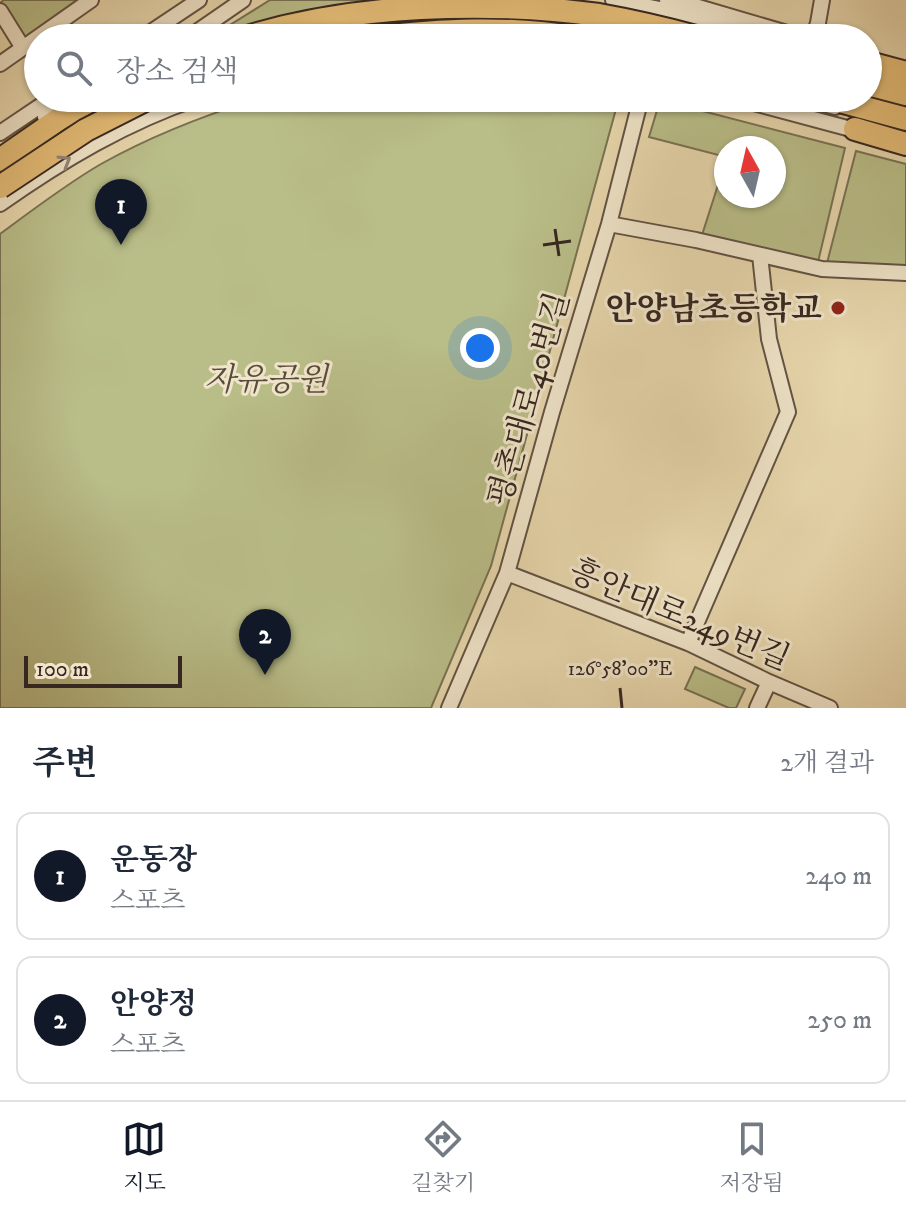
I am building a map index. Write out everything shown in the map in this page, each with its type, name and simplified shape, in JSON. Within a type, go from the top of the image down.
[{"type":"highway","points":[[299,24],[390,9],[470,5],[597,14],[645,24]]},
{"type":"highway","points":[[882,70],[906,73]]},
{"type":"highway","points":[[882,77],[906,93]]},
{"type":"highway","points":[[0,160],[71,112]]},
{"type":"highway","points":[[0,187],[86,130],[121,112]]},
{"type":"highway","points":[[874,112],[906,119]]},
{"type":"highway","points":[[855,129],[906,147]]},
{"type":"street","points":[[57,24],[91,0]]},
{"type":"street","points":[[164,24],[201,0]]},
{"type":"street","points":[[170,24],[201,0]]},
{"type":"street","points":[[208,24],[243,0]]},
{"type":"street","points":[[447,0],[466,24]]},
{"type":"street","points":[[613,0],[718,24]]},
{"type":"street","points":[[667,0],[756,24]]},
{"type":"street","points":[[818,24],[822,0]]},
{"type":"street","points":[[0,11],[23,48],[0,64]]},
{"type":"street","points":[[882,67],[906,65]]},
{"type":"street","points":[[0,133],[30,112]]},
{"type":"street","points":[[0,150],[52,112]]},
{"type":"street","points":[[0,172],[83,112]]},
{"type":"street","points":[[0,172],[127,112]]},
{"type":"street","points":[[0,204],[65,161],[158,112]]},
{"type":"street","name":"평촌대로40번길","points":[[449,708],[507,573],[609,224],[637,112]]},
{"type":"street","points":[[789,112],[855,129]]},
{"type":"street","points":[[805,116],[806,112]]},
{"type":"street","points":[[858,112],[906,126]]},
{"type":"street","points":[[0,140],[18,120]]},
{"type":"street","points":[[609,224],[822,269],[906,273]]},
{"type":"street","points":[[688,643],[788,412],[769,339],[760,255]]},
{"type":"street","name":"흥안대로249번길","points":[[507,573],[688,643],[830,708]]},
{"type":"street","points":[[757,708],[769,682]]},
{"type":"green space","points":[[4,0],[84,0],[51,24],[24,24],[24,43],[0,3]]},
{"type":"green space","points":[[270,0],[426,0],[443,24],[231,24]]},
{"type":"green space","name":"자유공원","points":[[219,112],[615,112],[491,566],[431,708],[0,708],[0,234],[101,164],[179,127]]},
{"type":"green space","points":[[656,112],[706,112],[845,148],[818,262],[702,235],[714,198],[714,208],[786,208],[786,136],[714,136],[714,154],[649,137]]},
{"type":"green space","points":[[856,151],[906,164],[906,268],[827,263]]},
{"type":"green space","points":[[695,667],[745,689],[736,708],[729,708],[685,689]]},
{"type":"place","name":"운동장","points":[[121,245]]},
{"type":"place","name":"안양남초등학교","points":[[838,308]]},
{"type":"place","name":"안양정","points":[[265,675]]}]
